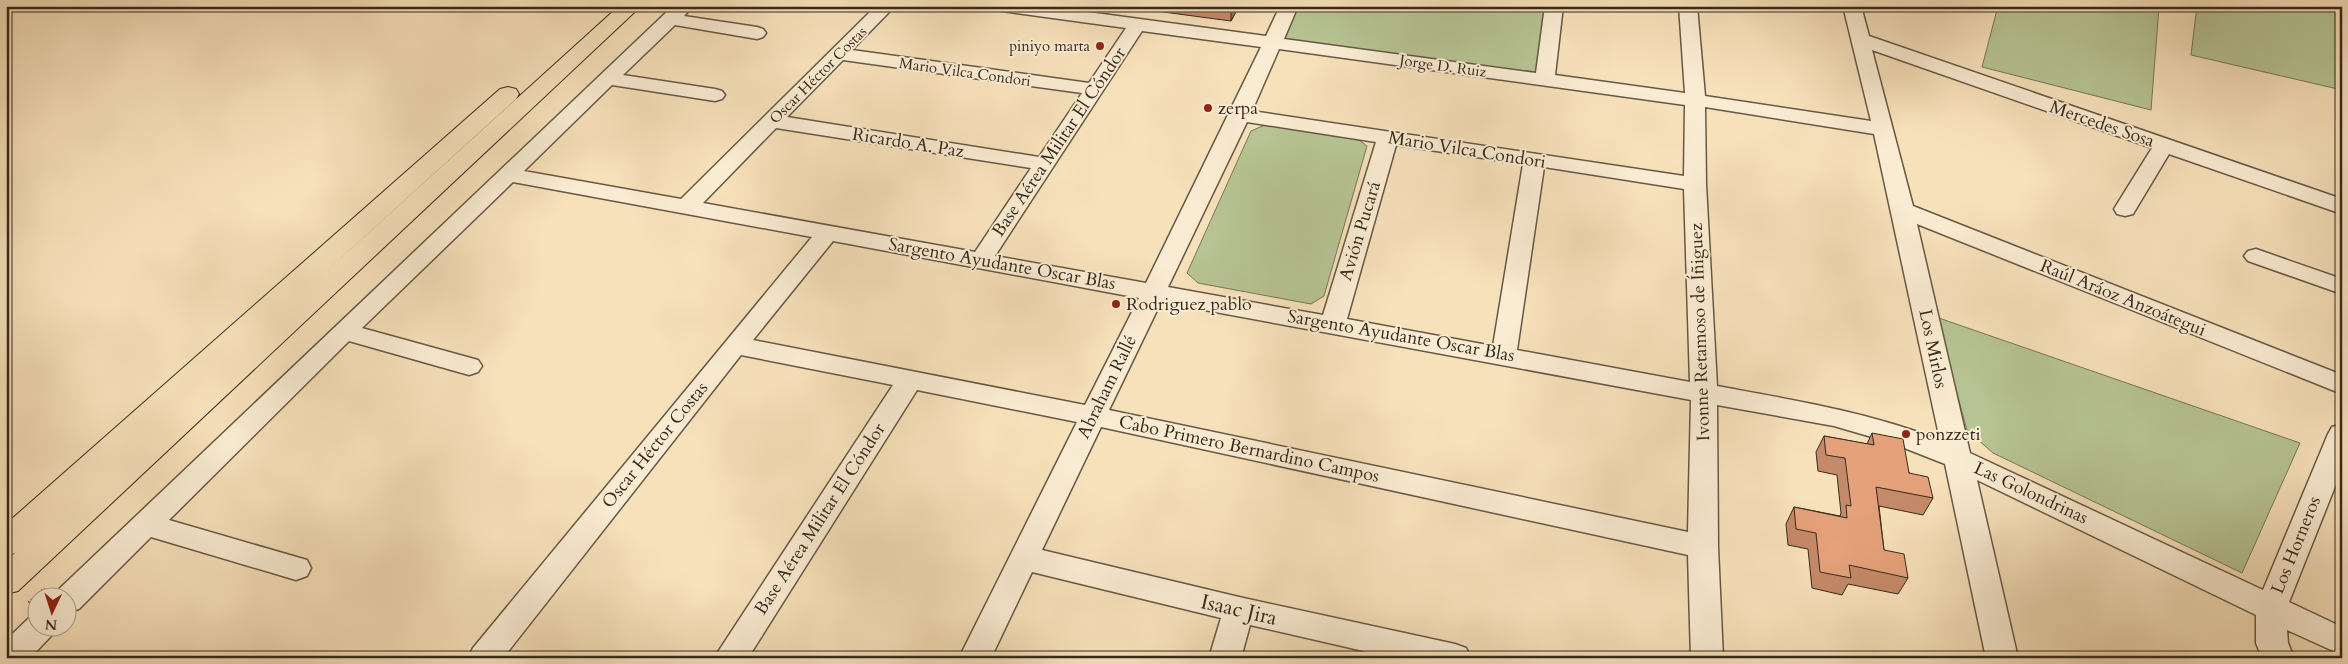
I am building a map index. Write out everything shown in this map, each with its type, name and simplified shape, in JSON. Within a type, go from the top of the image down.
[{"type":"main road","points":[[6,543],[606,6]]},
{"type":"main road","points":[[6,581],[631,6]]},
{"type":"street","name":"Oscar Héctor Costas","points":[[686,206],[886,6]]},
{"type":"street","name":"Abraham Rallé","points":[[975,658],[1240,115],[1289,6]]},
{"type":"street","points":[[1546,80],[1554,6]]},
{"type":"street","name":"Ivonne Retamoso de Íñiguez","points":[[1688,6],[1695,100],[1695,184],[1704,393],[1703,547],[1707,658]]},
{"type":"street","name":"Los Mirlos","points":[[1852,6],[1903,210],[2002,658]]},
{"type":"street","name":"Jorge D. Ruiz","points":[[1010,7],[1695,100],[1884,128]]},
{"type":"street","points":[[78,590],[507,174],[678,13],[758,33]]},
{"type":"street","name":"Base Aérea Militar El Cóndor","points":[[981,260],[1137,25]]},
{"type":"street","name":"Mercedes Sosa","points":[[1862,40],[2342,207]]},
{"type":"street","name":"Mario Vilca Condori","points":[[838,54],[1093,89]]},
{"type":"street","points":[[609,79],[715,95]]},
{"type":"street","name":"Mario Vilca Condori","points":[[1240,115],[1695,184]]},
{"type":"street","name":"Ricardo A. Paz","points":[[772,121],[1043,164]]},
{"type":"street","name":"Avión Pucará","points":[[1333,324],[1388,138]]},
{"type":"street","points":[[2125,210],[2164,145]]},
{"type":"street","points":[[1504,354],[1534,160]]},
{"type":"street","name":"Sargento Ayudante Oscar Blas","points":[[507,174],[828,234],[1504,354],[1704,393]]},
{"type":"street","name":"Raúl Aráoz Anzoátegui","points":[[1903,210],[2342,385]]},
{"type":"street","name":"Oscar Héctor Costas","points":[[484,658],[735,345],[828,234]]},
{"type":"street","points":[[2256,256],[2342,287]]},
{"type":"street","points":[[344,331],[469,366]]},
{"type":"street","name":"Cabo Primero Bernardino Campos","points":[[735,345],[1093,416],[1703,547]]},
{"type":"street","name":"Base Aérea Militar El Cóndor","points":[[730,658],[910,380]]},
{"type":"street","name":"Las Golondrinas","points":[[1704,393],[1834,416],[1897,434],[1957,458],[2342,642]]},
{"type":"street","name":"Los Horneros","points":[[2278,658],[2272,643],[2271,607],[2342,434]]},
{"type":"street","points":[[144,524],[296,568]]},
{"type":"street","name":"Isaac Jira","points":[[1025,558],[1239,610],[1455,658]]},
{"type":"street","points":[[1224,658],[1239,610]]},
{"type":"street","points":[[9,658],[31,636]]},
{"type":"green space","points":[[1290,6],[1553,6],[1545,80],[1272,43]]},
{"type":"green space","points":[[1998,6],[2159,7],[2151,110],[1982,67]]},
{"type":"green space","points":[[2197,6],[2342,6],[2342,90],[2191,55]]},
{"type":"green space","points":[[1265,125],[1359,140],[1367,146],[1324,296],[1311,304],[1198,283],[1187,273],[1251,131]]},
{"type":"green space","points":[[1936,317],[2300,443],[2242,573],[1993,453],[1967,430]]},
{"type":"building","points":[[1872,433],[1903,439],[1909,473],[1928,477],[1933,498],[1876,487],[1884,550],[1904,554],[1908,578],[1849,565],[1851,578],[1820,572],[1816,533],[1796,529],[1794,507],[1847,518],[1846,505],[1851,506],[1845,458],[1826,455],[1824,436],[1874,445]]},
{"type":"place","name":"piniyo marta","points":[[1100,46]]},
{"type":"place","name":"zerpa","points":[[1208,108]]},
{"type":"place","name":"Rodriguez pablo","points":[[1116,304]]},
{"type":"place","name":"ponzzeti","points":[[1906,434]]}]
